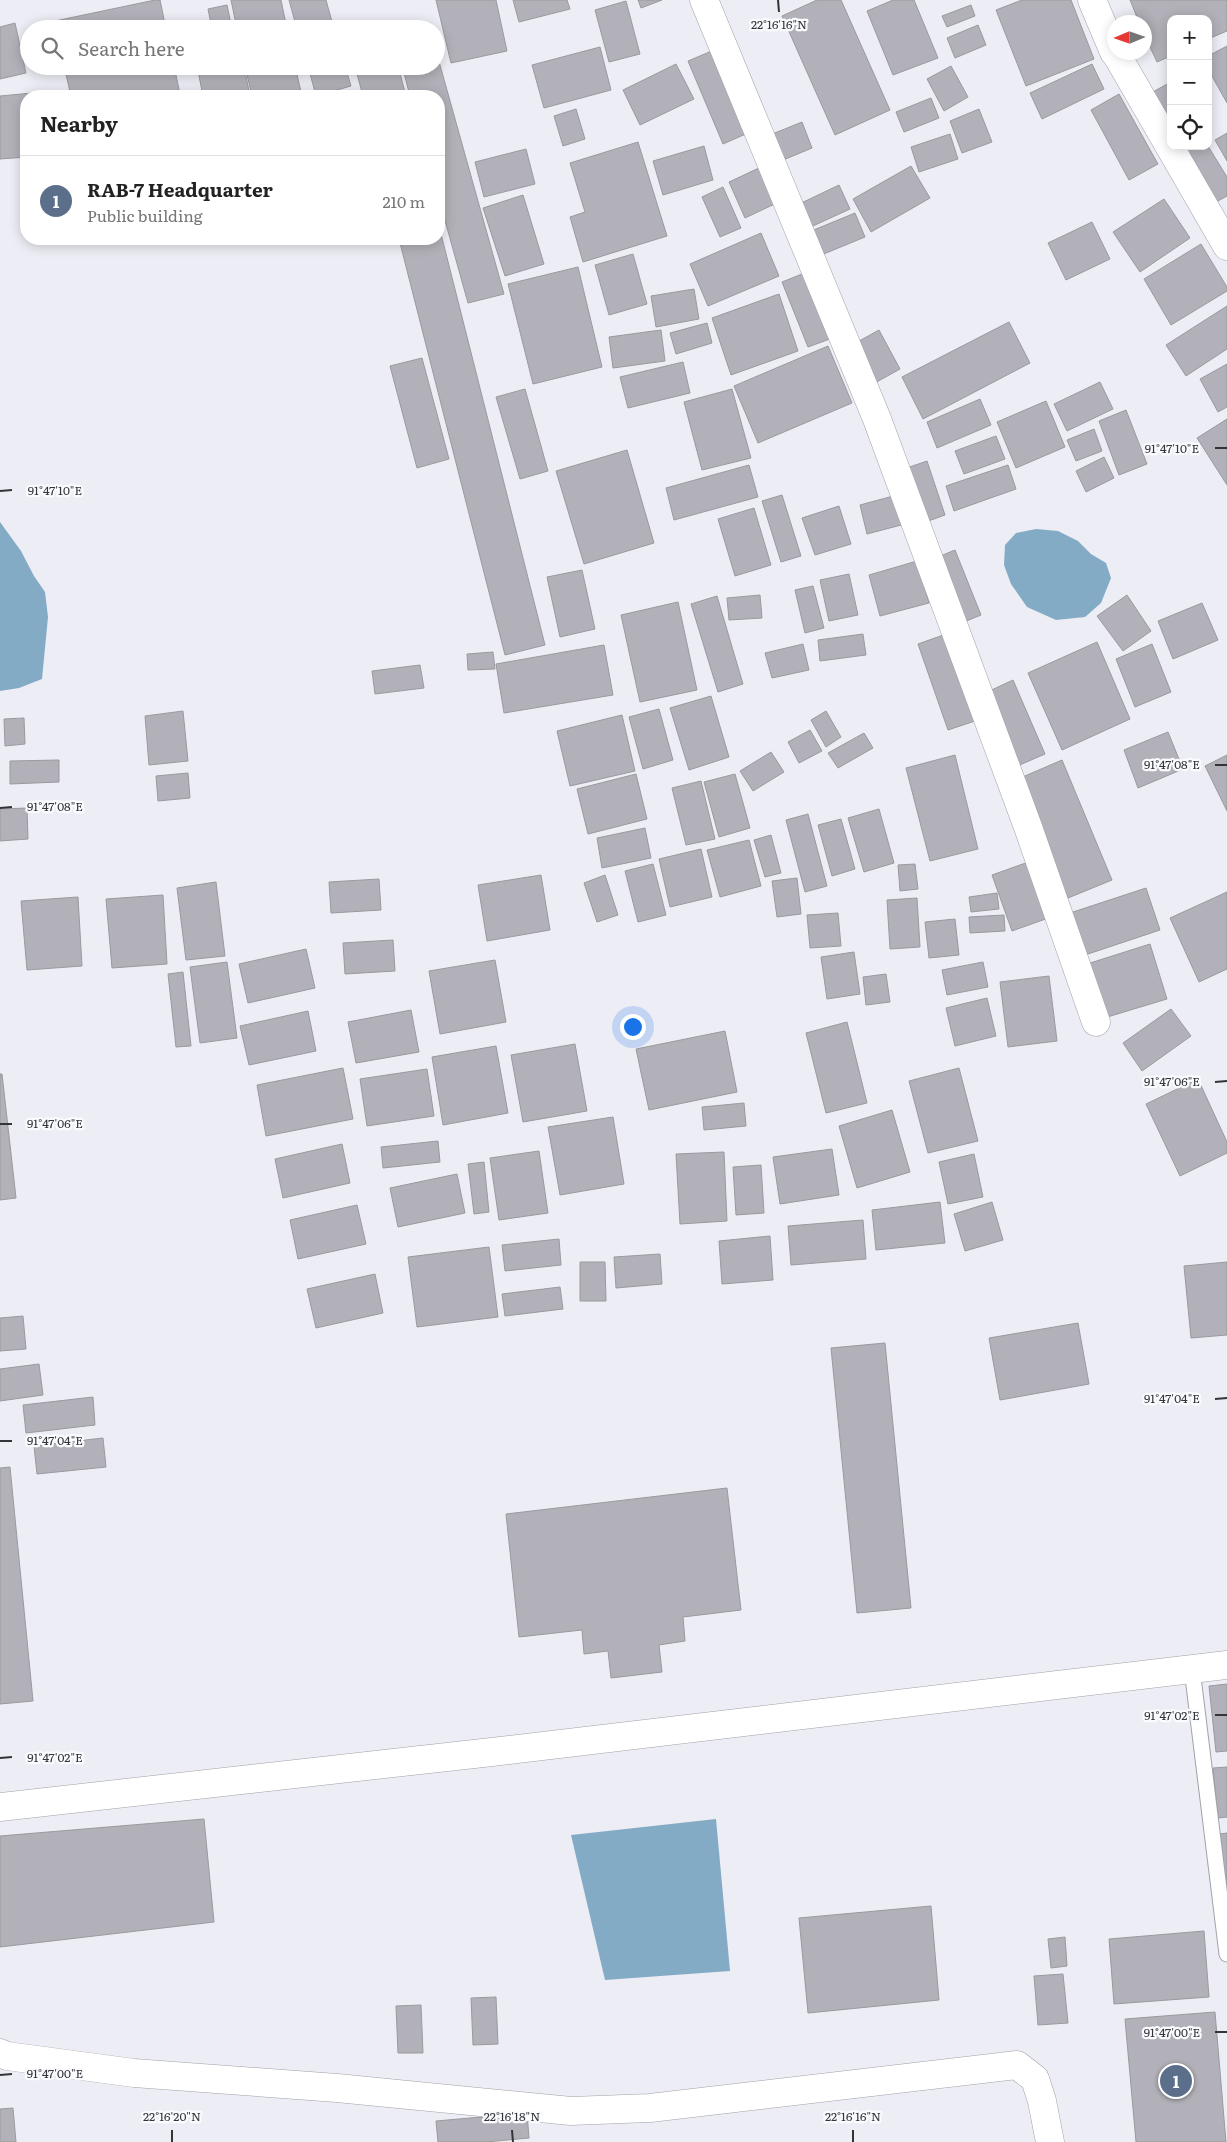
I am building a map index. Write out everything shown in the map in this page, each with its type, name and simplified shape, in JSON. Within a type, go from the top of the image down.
[{"type":"street","points":[[704,0],[877,419],[1024,817],[1096,1022]]},
{"type":"street","points":[[1092,0],[1107,34]]},
{"type":"street","points":[[1120,60],[1227,246]]},
{"type":"street","points":[[0,1807],[483,1753],[1227,1665]]},
{"type":"street","points":[[0,2052],[7,2056],[134,2073],[337,2088],[571,2111],[650,2108],[1017,2065],[1035,2079],[1042,2100],[1050,2142]]},
{"type":"lane","points":[[1192,1669],[1227,1954]]},
{"type":"water","points":[[0,522],[21,551],[45,592],[48,617],[42,679],[19,688],[0,691]]},
{"type":"water","points":[[1036,529],[1058,531],[1078,541],[1091,554],[1106,563],[1111,578],[1101,603],[1085,617],[1056,620],[1027,607],[1011,584],[1004,565],[1005,545],[1016,533]]},
{"type":"water","points":[[716,1819],[730,1971],[605,1980],[571,1835]]},
{"type":"building","points":[[160,0],[164,20],[60,20]]},
{"type":"building","points":[[231,0],[281,0],[285,20],[235,20]]},
{"type":"building","points":[[289,0],[326,0],[332,20],[295,20]]},
{"type":"building","points":[[436,0],[496,0],[507,51],[451,63],[445,38],[445,20],[441,20]]},
{"type":"building","points":[[513,0],[567,0],[570,9],[519,22]]},
{"type":"building","points":[[638,0],[662,0],[641,8]]},
{"type":"building","points":[[817,0],[841,0],[890,110],[835,135],[782,16]]},
{"type":"building","points":[[893,0],[914,0],[938,58],[893,75],[867,11]]},
{"type":"building","points":[[1022,0],[1071,0],[1094,59],[1026,86],[996,10]]},
{"type":"building","points":[[1130,0],[1227,0],[1227,31],[1212,37],[1212,15],[1167,15],[1167,58],[1157,62],[1152,51],[1152,15],[1136,15]]},
{"type":"building","points":[[626,1],[640,54],[609,62],[595,10]]},
{"type":"building","points":[[227,5],[230,20],[210,20],[208,9]]},
{"type":"building","points":[[971,5],[975,16],[947,27],[942,16]]},
{"type":"building","points":[[15,23],[20,46],[20,74],[0,79],[0,27]]},
{"type":"building","points":[[978,25],[986,45],[955,58],[947,38]]},
{"type":"building","points":[[1227,46],[1227,103],[1212,76],[1212,54]]},
{"type":"building","points":[[600,47],[611,90],[544,108],[532,65]]},
{"type":"building","points":[[714,50],[748,133],[723,144],[688,61]]},
{"type":"building","points":[[676,64],[694,99],[640,125],[623,90]]},
{"type":"building","points":[[1092,64],[1104,89],[1042,119],[1030,93]]},
{"type":"building","points":[[951,66],[968,97],[944,111],[927,79]]},
{"type":"building","points":[[66,75],[176,75],[179,90],[70,90]]},
{"type":"building","points":[[199,75],[246,75],[249,90],[202,90]]},
{"type":"building","points":[[247,75],[297,75],[301,90],[251,90]]},
{"type":"building","points":[[310,75],[348,75],[351,86],[337,90],[314,90]]},
{"type":"building","points":[[357,75],[400,75],[404,90],[361,90]]},
{"type":"building","points":[[405,75],[443,75],[504,294],[468,303],[445,221],[445,90],[408,90]]},
{"type":"building","points":[[1167,84],[1167,128],[1149,94]]},
{"type":"building","points":[[20,94],[20,157],[0,159],[0,96]]},
{"type":"building","points":[[1119,94],[1158,164],[1129,180],[1091,110]]},
{"type":"building","points":[[931,98],[939,118],[904,132],[896,112]]},
{"type":"building","points":[[576,109],[585,139],[563,146],[554,116]]},
{"type":"building","points":[[979,109],[992,142],[962,153],[950,121]]},
{"type":"building","points":[[802,122],[812,148],[776,163],[765,137]]},
{"type":"building","points":[[1227,133],[1227,161],[1215,140]]},
{"type":"building","points":[[950,134],[958,159],[919,172],[911,147]]},
{"type":"building","points":[[638,142],[667,236],[583,262],[570,217],[585,212],[570,163]]},
{"type":"building","points":[[704,146],[713,180],[663,195],[653,161]]},
{"type":"building","points":[[526,149],[535,184],[484,197],[475,162]]},
{"type":"building","points":[[1187,150],[1210,150],[1227,177],[1227,196],[1209,206],[1179,155]]},
{"type":"building","points":[[911,166],[930,198],[871,232],[853,199]]},
{"type":"building","points":[[761,167],[779,202],[745,218],[729,182]]},
{"type":"building","points":[[839,185],[850,209],[802,231],[791,208]]},
{"type":"building","points":[[723,187],[741,228],[720,237],[702,197]]},
{"type":"building","points":[[523,195],[544,264],[505,276],[483,208]]},
{"type":"building","points":[[1164,199],[1190,238],[1140,272],[1113,232]]},
{"type":"building","points":[[855,213],[865,237],[814,258],[804,234]]},
{"type":"building","points":[[1092,222],[1110,259],[1066,280],[1048,243]]},
{"type":"building","points":[[761,233],[779,276],[708,306],[690,264]]},
{"type":"building","points":[[1201,244],[1227,287],[1227,291],[1171,325],[1144,279]]},
{"type":"building","points":[[401,245],[444,245],[545,645],[505,655]]},
{"type":"building","points":[[633,254],[647,304],[609,315],[595,265]]},
{"type":"building","points":[[578,267],[602,367],[533,384],[508,284]]},
{"type":"building","points":[[812,270],[838,336],[808,347],[782,282]]},
{"type":"building","points":[[694,289],[699,319],[656,327],[651,296]]},
{"type":"building","points":[[779,294],[798,351],[731,375],[712,318]]},
{"type":"building","points":[[1227,306],[1227,349],[1186,376],[1166,345]]},
{"type":"building","points":[[1009,322],[1030,363],[923,419],[902,377]]},
{"type":"building","points":[[707,323],[712,343],[676,354],[670,333]]},
{"type":"building","points":[[661,330],[665,361],[613,368],[609,337]]},
{"type":"building","points":[[879,330],[900,369],[873,384],[852,345]]},
{"type":"building","points":[[828,346],[852,403],[758,443],[734,386]]},
{"type":"building","points":[[422,358],[449,459],[417,468],[390,366]]},
{"type":"building","points":[[683,362],[690,393],[628,408],[620,377]]},
{"type":"building","points":[[1227,364],[1227,407],[1218,412],[1200,379]]},
{"type":"building","points":[[1100,382],[1113,409],[1067,431],[1054,404]]},
{"type":"building","points":[[525,389],[548,471],[520,479],[496,397]]},
{"type":"building","points":[[732,389],[751,458],[702,470],[684,402]]},
{"type":"building","points":[[980,399],[991,425],[937,448],[927,422]]},
{"type":"building","points":[[1046,401],[1065,447],[1016,468],[997,422]]},
{"type":"building","points":[[1126,410],[1147,464],[1119,475],[1099,421]]},
{"type":"building","points":[[1227,419],[1227,485],[1197,438]]},
{"type":"building","points":[[1094,429],[1102,451],[1076,461],[1067,440]]},
{"type":"building","points":[[996,436],[1005,459],[964,474],[955,451]]},
{"type":"building","points":[[627,450],[654,543],[584,564],[556,471]]},
{"type":"building","points":[[1104,457],[1114,478],[1086,492],[1076,471]]},
{"type":"building","points":[[927,461],[945,515],[920,524],[901,470]]},
{"type":"building","points":[[749,465],[758,497],[674,520],[666,488]]},
{"type":"building","points":[[1008,465],[1016,489],[954,511],[946,486]]},
{"type":"building","points":[[782,495],[801,556],[781,562],[762,501]]},
{"type":"building","points":[[897,495],[905,524],[867,534],[860,505]]},
{"type":"building","points":[[839,506],[851,544],[815,555],[802,518]]},
{"type":"building","points":[[754,508],[771,565],[735,576],[718,519]]},
{"type":"building","points":[[955,550],[981,615],[959,624],[933,559]]},
{"type":"building","points":[[917,561],[929,603],[880,616],[869,575]]},
{"type":"building","points":[[582,570],[595,629],[560,637],[547,577]]},
{"type":"building","points":[[849,574],[858,615],[829,621],[820,580]]},
{"type":"building","points":[[813,586],[824,628],[805,633],[795,590]]},
{"type":"building","points":[[760,595],[762,618],[729,620],[727,598]]},
{"type":"building","points":[[1127,595],[1151,631],[1123,651],[1097,616]]},
{"type":"building","points":[[717,596],[743,684],[718,692],[691,604]]},
{"type":"building","points":[[678,602],[697,690],[640,702],[621,615]]},
{"type":"building","points":[[1202,603],[1218,640],[1173,659],[1158,621]]},
{"type":"building","points":[[949,633],[978,720],[948,730],[918,644]]},
{"type":"building","points":[[863,634],[866,655],[820,661],[818,640]]},
{"type":"building","points":[[1097,642],[1130,719],[1062,750],[1028,673]]},
{"type":"building","points":[[803,644],[809,670],[772,678],[765,653]]},
{"type":"building","points":[[1152,644],[1171,692],[1135,707],[1116,659]]},
{"type":"building","points":[[604,645],[613,695],[504,713],[496,664]]},
{"type":"building","points":[[493,652],[495,669],[468,670],[467,654]]},
{"type":"building","points":[[420,665],[424,688],[375,694],[372,671]]},
{"type":"building","points":[[1013,680],[1045,754],[1015,767],[983,694]]},
{"type":"building","points":[[711,696],[729,757],[689,770],[670,708]]},
{"type":"building","points":[[659,709],[673,760],[643,769],[629,717]]},
{"type":"building","points":[[183,711],[188,761],[149,765],[145,716]]},
{"type":"building","points":[[826,711],[841,737],[826,747],[811,720]]},
{"type":"building","points":[[622,715],[635,771],[570,786],[557,731]]},
{"type":"building","points":[[24,718],[25,744],[5,746],[4,719]]},
{"type":"building","points":[[810,730],[822,751],[799,763],[788,742]]},
{"type":"building","points":[[1168,732],[1183,769],[1138,788],[1124,750]]},
{"type":"building","points":[[864,733],[873,748],[838,768],[828,753]]},
{"type":"building","points":[[771,752],[784,772],[753,791],[740,771]]},
{"type":"building","points":[[955,755],[978,849],[930,861],[906,768]]},
{"type":"building","points":[[1227,755],[1227,811],[1205,766]]},
{"type":"building","points":[[59,760],[59,782],[10,784],[10,761]]},
{"type":"building","points":[[1062,760],[1112,880],[1068,898],[1018,779]]},
{"type":"building","points":[[188,773],[190,798],[158,801],[156,776]]},
{"type":"building","points":[[636,774],[647,819],[588,834],[577,789]]},
{"type":"building","points":[[735,774],[750,828],[719,837],[704,782]]},
{"type":"building","points":[[701,781],[715,839],[686,845],[672,788]]},
{"type":"building","points":[[27,808],[28,839],[0,841],[0,809]]},
{"type":"building","points":[[879,809],[894,863],[864,872],[848,818]]},
{"type":"building","points":[[808,814],[827,886],[805,892],[786,820]]},
{"type":"building","points":[[841,819],[855,869],[832,876],[818,825]]},
{"type":"building","points":[[645,828],[651,858],[602,868],[597,838]]},
{"type":"building","points":[[771,835],[781,873],[765,877],[754,840]]},
{"type":"building","points":[[749,840],[761,886],[720,897],[707,850]]},
{"type":"building","points":[[701,849],[712,897],[670,907],[659,859]]},
{"type":"building","points":[[1034,860],[1054,916],[1012,931],[992,875]]},
{"type":"building","points":[[653,864],[666,915],[638,922],[625,871]]},
{"type":"building","points":[[915,864],[918,889],[900,891],[898,865]]},
{"type":"building","points":[[541,875],[550,930],[487,941],[478,885]]},
{"type":"building","points":[[605,875],[618,915],[597,922],[584,883]]},
{"type":"building","points":[[797,878],[801,914],[777,917],[772,881]]},
{"type":"building","points":[[379,879],[381,910],[331,913],[329,882]]},
{"type":"building","points":[[216,882],[225,956],[186,960],[177,888]]},
{"type":"building","points":[[1146,888],[1160,930],[1079,957],[1064,915]]},
{"type":"building","points":[[1227,892],[1227,969],[1199,982],[1170,918]]},
{"type":"building","points":[[997,893],[999,909],[971,912],[969,897]]},
{"type":"building","points":[[163,895],[167,964],[112,968],[106,899]]},
{"type":"building","points":[[78,897],[82,966],[27,970],[21,901]]},
{"type":"building","points":[[917,898],[920,947],[890,949],[887,900]]},
{"type":"building","points":[[838,913],[841,946],[810,948],[807,915]]},
{"type":"building","points":[[1004,915],[1005,931],[970,933],[969,917]]},
{"type":"building","points":[[955,919],[959,955],[929,958],[925,922]]},
{"type":"building","points":[[393,940],[395,971],[345,974],[343,943]]},
{"type":"building","points":[[1150,944],[1167,999],[1104,1018],[1087,964]]},
{"type":"building","points":[[306,949],[315,988],[248,1003],[239,964]]},
{"type":"building","points":[[854,952],[860,994],[827,999],[821,957]]},
{"type":"building","points":[[495,960],[506,1022],[440,1034],[429,971]]},
{"type":"building","points":[[227,962],[237,1038],[200,1043],[190,967]]},
{"type":"building","points":[[983,962],[988,987],[947,995],[942,970]]},
{"type":"building","points":[[183,972],[191,1046],[176,1047],[168,974]]},
{"type":"building","points":[[886,974],[890,1002],[866,1005],[863,977]]},
{"type":"building","points":[[1049,976],[1057,1041],[1008,1047],[1000,982]]},
{"type":"building","points":[[987,998],[996,1036],[955,1046],[946,1008]]},
{"type":"building","points":[[1171,1009],[1191,1036],[1142,1071],[1123,1043]]},
{"type":"building","points":[[411,1010],[419,1052],[356,1063],[348,1022]]},
{"type":"building","points":[[308,1011],[316,1051],[249,1065],[240,1026]]},
{"type":"building","points":[[847,1022],[867,1103],[826,1113],[806,1033]]},
{"type":"building","points":[[725,1031],[737,1092],[649,1110],[636,1049]]},
{"type":"building","points":[[575,1044],[587,1111],[523,1122],[511,1055]]},
{"type":"building","points":[[496,1046],[508,1113],[443,1125],[432,1057]]},
{"type":"building","points":[[343,1068],[353,1119],[266,1136],[257,1085]]},
{"type":"building","points":[[959,1068],[978,1141],[928,1153],[909,1081]]},
{"type":"building","points":[[427,1069],[434,1116],[367,1126],[360,1079]]},
{"type":"building","points":[[0,1074],[2,1074],[16,1198],[0,1200]]},
{"type":"building","points":[[1198,1079],[1227,1142],[1227,1153],[1180,1176],[1146,1104]]},
{"type":"building","points":[[744,1103],[746,1126],[704,1130],[702,1107]]},
{"type":"building","points":[[892,1110],[910,1172],[857,1188],[839,1126]]},
{"type":"building","points":[[613,1117],[624,1184],[560,1195],[548,1127]]},
{"type":"building","points":[[438,1141],[440,1162],[383,1168],[381,1147]]},
{"type":"building","points":[[342,1144],[350,1183],[283,1198],[275,1159]]},
{"type":"building","points":[[832,1149],[839,1195],[780,1204],[773,1157]]},
{"type":"building","points":[[539,1151],[548,1213],[499,1220],[490,1158]]},
{"type":"building","points":[[724,1152],[727,1221],[680,1224],[676,1154]]},
{"type":"building","points":[[974,1154],[983,1197],[948,1204],[939,1162]]},
{"type":"building","points":[[484,1162],[489,1212],[474,1214],[468,1164]]},
{"type":"building","points":[[761,1165],[764,1213],[736,1215],[733,1167]]},
{"type":"building","points":[[457,1174],[465,1213],[398,1227],[390,1188]]},
{"type":"building","points":[[940,1202],[945,1243],[876,1250],[872,1210]]},
{"type":"building","points":[[992,1202],[1003,1240],[965,1251],[954,1214]]},
{"type":"building","points":[[357,1205],[366,1244],[298,1259],[290,1220]]},
{"type":"building","points":[[863,1220],[866,1259],[791,1265],[788,1226]]},
{"type":"building","points":[[770,1236],[773,1280],[722,1284],[719,1241]]},
{"type":"building","points":[[559,1239],[561,1265],[505,1271],[502,1245]]},
{"type":"building","points":[[489,1247],[498,1317],[417,1327],[408,1257]]},
{"type":"building","points":[[660,1254],[662,1284],[616,1288],[614,1257]]},
{"type":"building","points":[[580,1262],[605,1262],[606,1301],[580,1301]]},
{"type":"building","points":[[1227,1262],[1227,1335],[1191,1338],[1184,1266]]},
{"type":"building","points":[[375,1274],[383,1313],[316,1328],[307,1289]]},
{"type":"building","points":[[560,1287],[563,1309],[505,1316],[502,1294]]},
{"type":"building","points":[[23,1316],[26,1349],[0,1351],[0,1318]]},
{"type":"building","points":[[1078,1323],[1089,1384],[1000,1400],[989,1338]]},
{"type":"building","points":[[885,1343],[911,1608],[857,1613],[831,1348]]},
{"type":"building","points":[[39,1364],[43,1395],[0,1401],[0,1369]]},
{"type":"building","points":[[93,1397],[95,1425],[26,1433],[23,1405]]},
{"type":"building","points":[[103,1438],[106,1467],[37,1474],[34,1446]]},
{"type":"building","points":[[10,1467],[33,1701],[0,1704],[0,1468]]},
{"type":"building","points":[[727,1488],[741,1610],[683,1617],[685,1641],[659,1645],[662,1672],[611,1678],[608,1651],[584,1654],[582,1630],[519,1637],[506,1514]]},
{"type":"building","points":[[1227,1684],[1227,1751],[1216,1752],[1209,1686]]},
{"type":"building","points":[[1227,1767],[1227,1817],[1218,1818],[1213,1768]]},
{"type":"building","points":[[204,1819],[214,1922],[0,1947],[0,1836]]},
{"type":"building","points":[[1227,1833],[1227,1886],[1226,1886],[1220,1834]]},
{"type":"building","points":[[931,1906],[939,2000],[808,2013],[799,1918]]},
{"type":"building","points":[[1204,1931],[1209,1997],[1114,2004],[1109,1939]]},
{"type":"building","points":[[1065,1937],[1067,1966],[1051,1968],[1048,1939]]},
{"type":"building","points":[[1063,1974],[1068,2023],[1038,2025],[1034,1976]]},
{"type":"building","points":[[496,1997],[498,2044],[473,2045],[471,1998]]},
{"type":"building","points":[[421,2005],[423,2053],[398,2053],[396,2006]]},
{"type":"building","points":[[1215,2012],[1226,2142],[1136,2142],[1125,2019]]},
{"type":"building","points":[[13,2108],[16,2142],[0,2142],[0,2109]]},
{"type":"building","points":[[527,2113],[529,2138],[486,2142],[438,2142],[436,2121]]},
{"type":"place","name":"RAB-7 Headquarter","points":[[1176,2081]]}]
